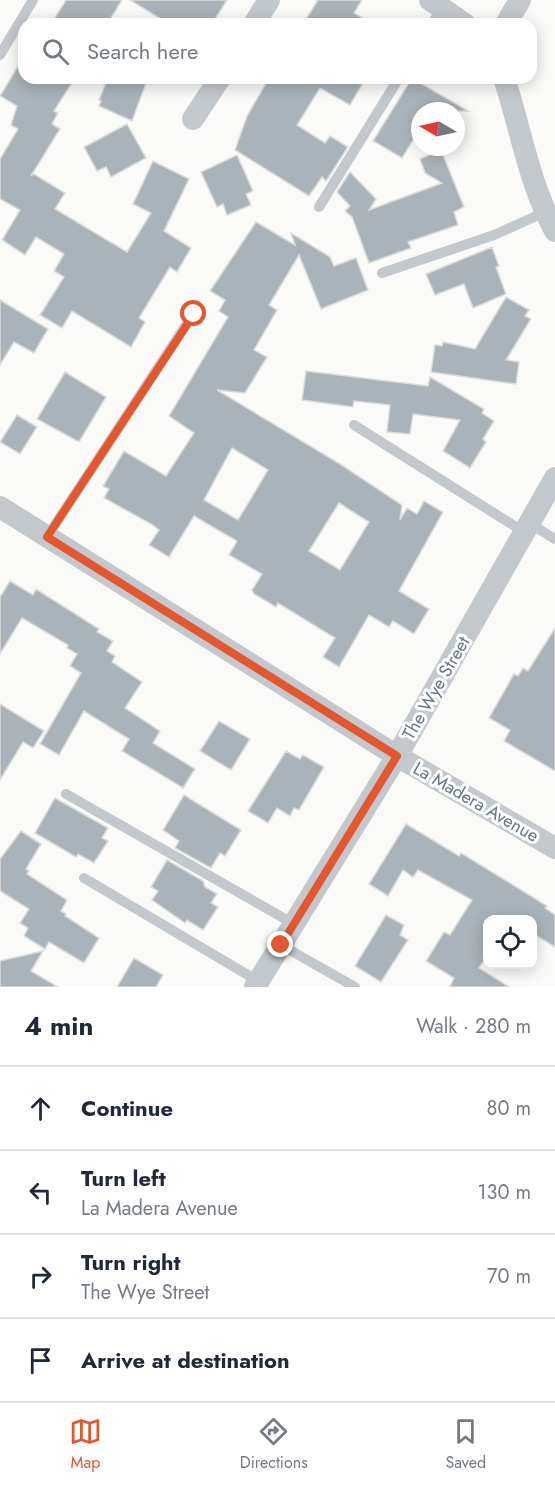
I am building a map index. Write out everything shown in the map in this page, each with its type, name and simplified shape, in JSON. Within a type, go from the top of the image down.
[{"type":"street","points":[[258,18],[269,0]]},
{"type":"street","points":[[510,18],[520,0]]},
{"type":"street","points":[[435,10],[452,18]]},
{"type":"street","points":[[194,119],[215,84]]},
{"type":"street","points":[[506,84],[523,145],[550,222]]},
{"type":"street","name":"The Wye Street","points":[[257,984],[397,756],[555,478]]},
{"type":"street","name":"La Madera Avenue","points":[[0,507],[397,756],[555,848]]},
{"type":"lane","points":[[22,18],[33,0]]},
{"type":"lane","points":[[0,55],[18,25]]},
{"type":"lane","points":[[319,207],[395,84]]},
{"type":"lane","points":[[382,273],[494,235],[550,222]]},
{"type":"lane","points":[[47,537],[194,314]]},
{"type":"lane","points":[[354,425],[526,528],[555,539]]},
{"type":"lane","points":[[66,794],[294,924]]},
{"type":"lane","points":[[84,878],[257,984]]},
{"type":"lane","points":[[281,945],[354,987]]},
{"type":"building","points":[[66,0],[122,0],[111,18],[55,18]]},
{"type":"building","points":[[130,0],[227,0],[216,18],[159,18]]},
{"type":"building","points":[[318,0],[362,0],[354,13],[363,18],[307,18]]},
{"type":"building","points":[[18,66],[18,84],[71,84],[54,111],[58,113],[52,124],[60,129],[31,176],[34,174],[65,193],[55,209],[127,252],[151,213],[133,204],[153,161],[189,179],[164,231],[191,248],[177,272],[170,267],[139,318],[145,322],[131,347],[72,311],[62,328],[40,315],[64,277],[54,271],[64,254],[36,237],[25,255],[2,240],[20,210],[0,199],[0,159],[18,129],[11,125],[17,106],[0,96]]},
{"type":"building","points":[[106,84],[146,84],[132,121],[99,106],[101,101],[99,100]]},
{"type":"building","points":[[266,84],[362,85],[350,105],[320,88],[297,125],[325,143],[330,136],[348,147],[326,181],[322,177],[309,196],[235,150],[247,116]]},
{"type":"building","points":[[408,84],[422,84],[453,102],[411,102],[411,144],[402,158],[373,141]]},
{"type":"building","points":[[127,124],[146,158],[111,177],[106,167],[97,171],[84,147]]},
{"type":"building","points":[[237,155],[253,191],[246,194],[251,205],[227,215],[223,204],[217,207],[201,172]]},
{"type":"building","points":[[427,156],[443,156],[464,207],[454,212],[458,225],[408,242],[411,248],[369,263],[352,217],[345,211],[350,206],[337,192],[350,172],[376,199],[369,210],[442,183],[425,173],[420,159]]},
{"type":"building","points":[[256,222],[295,245],[291,233],[330,257],[334,266],[356,258],[368,290],[321,309],[299,255],[269,305],[277,310],[254,350],[267,357],[245,393],[217,390],[340,464],[402,505],[400,520],[407,508],[417,514],[424,501],[443,512],[399,591],[429,609],[414,634],[393,621],[389,627],[369,615],[339,667],[323,657],[335,638],[278,603],[276,607],[254,594],[252,590],[262,574],[229,555],[237,541],[194,516],[169,557],[149,545],[159,530],[104,498],[109,489],[103,486],[124,451],[166,476],[194,433],[169,416],[228,317],[219,311],[225,300],[210,291]],"holes":[[[232,448],[268,470],[238,520],[204,500]],[[339,503],[369,522],[340,570],[309,551]]]},
{"type":"building","points":[[492,247],[499,266],[496,267],[506,294],[473,308],[464,284],[435,295],[426,274]]},
{"type":"building","points":[[506,297],[529,310],[525,316],[531,319],[506,360],[519,362],[516,384],[431,372],[435,345],[442,346],[443,342],[475,349]]},
{"type":"building","points":[[0,300],[48,329],[34,353],[14,342],[0,365]]},
{"type":"building","points":[[306,371],[428,386],[430,377],[484,409],[482,413],[494,421],[483,439],[486,442],[470,468],[443,451],[460,420],[413,414],[410,434],[387,432],[390,405],[354,401],[353,407],[302,400]]},
{"type":"building","points":[[65,372],[106,397],[79,442],[37,419]]},
{"type":"building","points":[[17,415],[37,427],[20,454],[0,442]]},
{"type":"building","points":[[10,581],[33,595],[36,589],[99,629],[97,632],[113,641],[107,651],[115,656],[112,662],[142,682],[125,708],[160,731],[153,743],[195,769],[183,788],[122,751],[129,739],[84,711],[59,755],[40,744],[81,673],[70,666],[77,654],[67,648],[68,645],[22,618],[0,654],[0,597]]},
{"type":"building","points":[[555,628],[555,771],[504,741],[510,730],[489,718],[514,674],[518,676],[523,668],[528,671]]},
{"type":"building","points":[[0,704],[44,731],[33,748],[23,742],[0,780]]},
{"type":"building","points":[[219,721],[250,739],[231,770],[200,751]]},
{"type":"building","points":[[286,751],[300,759],[303,755],[324,767],[299,810],[294,808],[290,816],[277,808],[268,823],[248,811]]},
{"type":"building","points":[[184,795],[241,830],[225,856],[220,853],[211,868],[175,848],[179,841],[163,830]]},
{"type":"building","points":[[55,798],[108,828],[102,838],[108,841],[94,863],[78,854],[76,857],[35,833]]},
{"type":"building","points":[[406,824],[459,856],[461,853],[547,906],[545,908],[555,915],[555,947],[537,936],[537,915],[483,915],[483,962],[479,968],[509,987],[450,987],[454,978],[426,961],[444,932],[450,935],[472,900],[418,870],[413,877],[403,870],[388,896],[369,884]]},
{"type":"building","points":[[21,831],[41,844],[26,869],[29,871],[27,874],[67,900],[61,911],[66,914],[65,916],[99,938],[84,963],[49,942],[45,949],[24,936],[28,928],[20,923],[29,909],[0,891],[0,859]]},
{"type":"building","points":[[167,860],[203,881],[205,887],[217,894],[211,903],[218,907],[203,930],[187,920],[185,923],[152,900],[158,891],[151,887]]},
{"type":"building","points":[[386,915],[404,925],[400,935],[408,940],[381,982],[355,966]]},
{"type":"building","points":[[43,951],[31,971],[58,987],[0,987],[0,961]]},
{"type":"building","points":[[134,958],[163,975],[156,987],[117,987]]},
{"type":"route","points":[[194,314],[47,537],[397,756],[281,945]]}]
